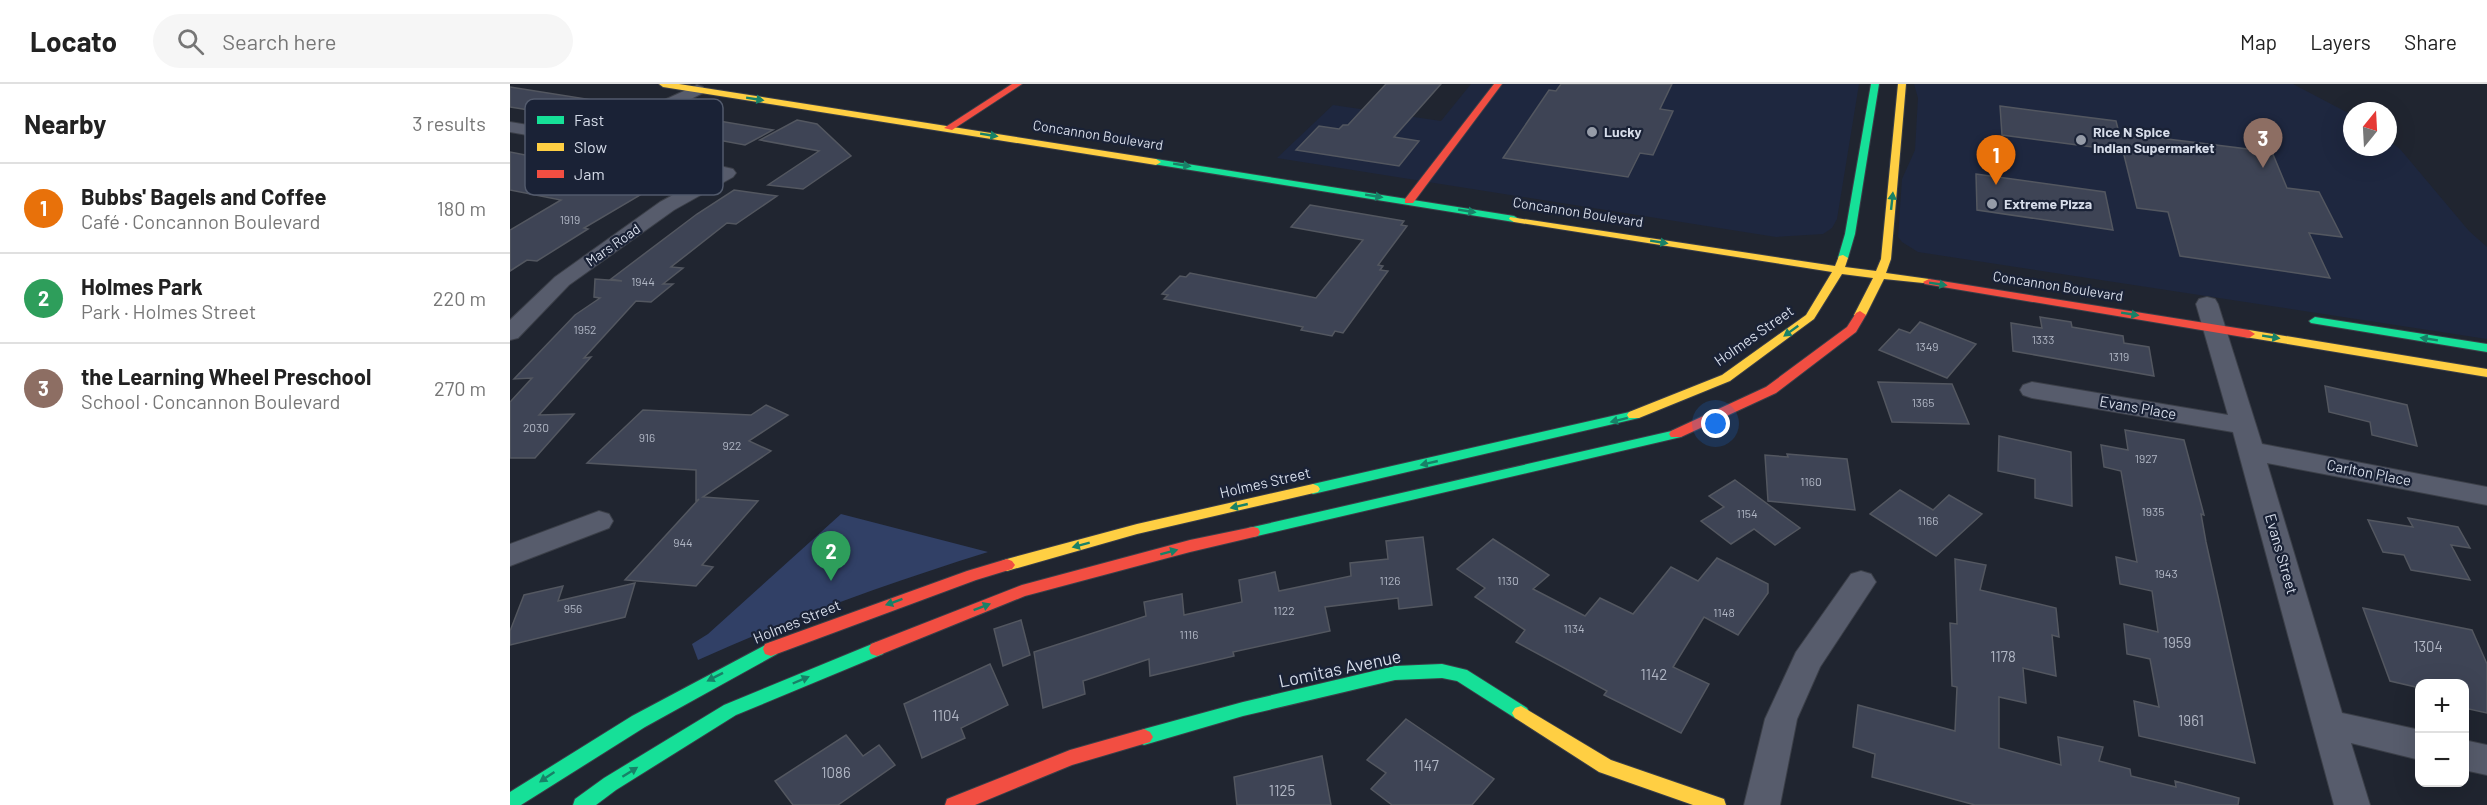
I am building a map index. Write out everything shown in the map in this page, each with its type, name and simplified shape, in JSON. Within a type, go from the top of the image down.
[{"type":"main road","name":"Concannon Boulevard","points":[[663,84],[703,87],[1839,269],[2209,310],[2487,373]]},
{"type":"main road","points":[[950,128],[1018,84]]},
{"type":"main road","points":[[1409,201],[1427,187],[1498,84]]},
{"type":"main road","name":"Holmes Street","points":[[510,802],[570,762],[676,698],[783,642],[972,574],[1137,529],[1626,418],[1726,378],[1810,317],[1839,269],[1850,234],[1875,84]]},
{"type":"main road","points":[[582,805],[610,784],[730,710],[1022,591],[1190,546],[1670,437],[1771,390],[1852,329],[1874,291],[1880,274],[1880,258],[1902,84]]},
{"type":"main road","points":[[951,109],[997,117]]},
{"type":"main road","points":[[1403,183],[1427,187]]},
{"type":"main road","points":[[1880,258],[1904,261]]},
{"type":"main road","points":[[2298,318],[2487,348]]},
{"type":"main road","name":"Lomitas Avenue","points":[[954,805],[1070,758],[1243,709],[1395,673],[1442,672],[1461,675],[1605,766],[1717,805]]},
{"type":"street","points":[[678,99],[703,87]]},
{"type":"street","points":[[510,127],[525,130]]},
{"type":"street","name":"Mars Road","points":[[510,333],[562,281],[667,206],[687,195]]},
{"type":"street","name":"Evans Street","points":[[2209,310],[2352,805]]},
{"type":"street","name":"Evans Place","points":[[2032,390],[2248,439]]},
{"type":"street","name":"Carlton Place","points":[[2248,439],[2487,496]]},
{"type":"street","points":[[510,555],[599,521]]},
{"type":"street","points":[[1762,805],[1781,719],[1807,661],[1861,582]]},
{"type":"street","points":[[2330,724],[2415,744]]},
{"type":"street","points":[[2469,756],[2487,760]]},
{"type":"shaded area","points":[[1471,84],[1859,84],[1837,219],[1832,228],[1823,234],[1776,237],[1277,158],[1333,105],[1441,121]]},
{"type":"shaded area","points":[[1914,84],[2293,84],[2343,110],[2343,156],[2397,156],[2397,147],[2469,231],[2487,247],[2487,339],[1918,252],[1898,237],[1902,179],[1915,150],[1918,98]]},
{"type":"shaded area","points":[[841,514],[988,552],[914,576],[769,629],[698,660],[692,644],[708,634]]},
{"type":"building","points":[[1386,84],[1441,84],[1394,137],[1419,141],[1399,166],[1296,150],[1319,126],[1339,129],[1343,125],[1348,125]]},
{"type":"building","name":"Lucky","points":[[1561,84],[1672,84],[1660,109],[1673,111],[1653,155],[1640,153],[1628,177],[1503,158],[1549,90],[1556,91]]},
{"type":"building","points":[[510,87],[586,99],[525,99],[525,109],[510,107]]},
{"type":"building","points":[[2000,106],[2116,121],[2119,133],[2272,152],[2287,188],[2319,192],[2342,237],[2309,233],[2330,278],[2180,256],[2168,212],[2137,208],[2123,151],[2002,135]]},
{"type":"building","points":[[797,120],[817,124],[851,156],[803,189],[768,185],[819,151],[760,140]]},
{"type":"building","points":[[723,122],[773,130],[745,145],[723,141]]},
{"type":"building","points":[[510,152],[525,155],[525,193],[510,190]]},
{"type":"building","points":[[1976,174],[2105,192],[2113,230],[1977,210]]},
{"type":"building","points":[[734,190],[777,196],[736,224],[727,223],[671,267],[683,268],[663,284],[673,284],[651,302],[636,301],[584,358],[591,357],[539,415],[574,414],[535,458],[510,458],[510,402],[532,378],[514,379],[575,315],[600,298],[594,297],[595,279],[622,281],[611,279],[697,214]]},
{"type":"building","points":[[536,195],[640,195],[584,228],[588,229],[537,261],[527,260],[510,271],[510,230],[561,200]]},
{"type":"building","points":[[1310,205],[1404,221],[1401,225],[1407,226],[1378,265],[1383,266],[1380,270],[1388,271],[1343,333],[1335,331],[1332,336],[1301,330],[1303,327],[1164,299],[1168,295],[1162,294],[1180,276],[1186,277],[1190,273],[1316,298],[1363,240],[1291,227]]},
{"type":"building","points":[[2040,317],[2071,322],[2072,327],[2123,336],[2124,343],[2149,347],[2154,376],[2013,351],[2011,323],[2042,328]]},
{"type":"building","points":[[1920,322],[1976,344],[1947,378],[1879,350],[1899,329],[1910,333]]},
{"type":"building","points":[[1878,382],[1952,384],[1969,424],[1892,422]]},
{"type":"building","points":[[2325,386],[2407,405],[2417,446],[2372,435],[2370,422],[2329,412]]},
{"type":"building","points":[[766,405],[788,415],[749,441],[771,451],[703,497],[758,501],[702,565],[713,567],[696,586],[625,580],[699,499],[696,501],[696,470],[587,463],[643,410],[751,415]]},
{"type":"building","points":[[2125,430],[2184,440],[2204,515],[2201,514],[2206,542],[2255,763],[2139,736],[2134,701],[2159,707],[2150,659],[2127,654],[2124,624],[2158,632],[2152,591],[2120,584],[2116,557],[2137,562],[2121,471],[2104,467],[2101,445],[2128,450]]},
{"type":"building","points":[[1999,436],[2071,452],[2072,506],[2035,498],[2035,479],[1998,471]]},
{"type":"building","points":[[1787,454],[1847,459],[1855,510],[1768,501],[1765,455],[1788,457]]},
{"type":"building","points":[[1735,480],[1800,528],[1775,545],[1754,529],[1731,544],[1701,521],[1724,507],[1709,496]]},
{"type":"building","points":[[1900,490],[1933,510],[1949,495],[1982,514],[1936,556],[1870,514]]},
{"type":"building","points":[[2408,518],[2458,527],[2470,548],[2451,545],[2470,580],[2411,570],[2404,555],[2383,552],[2368,520],[2413,527]]},
{"type":"building","points":[[1423,537],[1432,605],[1399,609],[1398,598],[1325,607],[1330,631],[1233,652],[1234,656],[1150,676],[1149,659],[1083,681],[1085,694],[1043,708],[1034,652],[1146,616],[1144,602],[1182,594],[1184,615],[1242,602],[1239,580],[1275,572],[1279,591],[1351,576],[1350,563],[1388,559],[1386,541]]},
{"type":"building","points":[[1493,539],[1549,575],[1533,589],[1585,616],[1600,598],[1633,614],[1671,567],[1698,581],[1717,558],[1768,584],[1768,593],[1738,635],[1704,617],[1673,667],[1709,684],[1681,733],[1604,695],[1607,691],[1516,642],[1525,630],[1475,597],[1485,588],[1457,569]]},
{"type":"building","points":[[1955,559],[1986,565],[1980,590],[2056,608],[2059,637],[2052,635],[2056,676],[2023,668],[2026,703],[1999,697],[1999,748],[2061,765],[2058,737],[2103,747],[2099,761],[2130,769],[2131,776],[2176,787],[2175,781],[2239,798],[2238,805],[1975,805],[1872,777],[1875,754],[1853,747],[1858,705],[1955,731],[1957,687],[1952,686],[1950,623],[1957,624]]},
{"type":"building","points":[[635,583],[625,617],[510,645],[510,631],[524,595],[563,586],[558,601]]},
{"type":"building","points":[[2363,608],[2472,630],[2487,664],[2487,713],[2469,709],[2469,679],[2415,679],[2415,687],[2390,681]]},
{"type":"building","points":[[1021,620],[1030,655],[1003,666],[994,629]]},
{"type":"building","points":[[990,664],[1008,705],[961,728],[965,738],[922,758],[904,704]]},
{"type":"building","points":[[1406,719],[1494,779],[1472,805],[1392,805],[1371,789],[1386,773],[1367,760]]},
{"type":"building","points":[[846,735],[863,756],[879,745],[895,765],[838,805],[793,805],[775,781]]},
{"type":"building","points":[[1322,756],[1331,805],[1237,805],[1234,777]]},
{"type":"traffic: fast","points":[[1843,258],[1850,234],[1875,84]]},
{"type":"traffic: fast","points":[[1156,162],[1514,219]]},
{"type":"traffic: fast","points":[[2315,321],[2487,348]]},
{"type":"traffic: fast","points":[[1313,489],[1634,415]]},
{"type":"traffic: fast","points":[[1253,532],[1676,434]]},
{"type":"traffic: fast","points":[[510,802],[639,722],[771,649]]},
{"type":"traffic: fast","points":[[582,805],[610,784],[730,710],[877,649]]},
{"type":"traffic: fast","points":[[1144,737],[1243,709],[1395,673],[1442,671],[1461,675],[1521,713]]},
{"type":"traffic: slow","points":[[663,84],[1156,162]]},
{"type":"traffic: slow","points":[[1860,315],[1874,291],[1886,259],[1902,84]]},
{"type":"traffic: slow","points":[[1514,219],[1788,263],[1929,282]]},
{"type":"traffic: slow","points":[[1634,415],[1726,378],[1810,317],[1839,269],[1843,258]]},
{"type":"traffic: slow","points":[[2249,334],[2487,373]]},
{"type":"traffic: slow","points":[[1007,565],[1137,529],[1313,489]]},
{"type":"traffic: slow","points":[[1521,713],[1605,766],[1717,805]]},
{"type":"traffic: jam","points":[[949,128],[1018,84]]},
{"type":"traffic: jam","points":[[1409,201],[1498,84]]},
{"type":"traffic: jam","points":[[1929,282],[2249,334]]},
{"type":"traffic: jam","points":[[1676,434],[1771,390],[1852,329],[1860,315]]},
{"type":"traffic: jam","points":[[877,649],[1022,591],[1190,546],[1253,532]]},
{"type":"traffic: jam","points":[[771,649],[972,575],[1007,565]]},
{"type":"traffic: jam","points":[[954,805],[1070,758],[1144,737]]},
{"type":"place","name":"Lucky","points":[[1592,132]]},
{"type":"place","name":"Rice N Spice Indian Supermarket","points":[[2081,140]]},
{"type":"place","name":"the Learning Wheel Preschool","points":[[2263,168]]},
{"type":"place","name":"Bubbs' Bagels and Coffee","points":[[1996,185]]},
{"type":"place","name":"Extreme Pizza","points":[[1992,204]]},
{"type":"place","name":"Holmes Park","points":[[831,581]]}]
